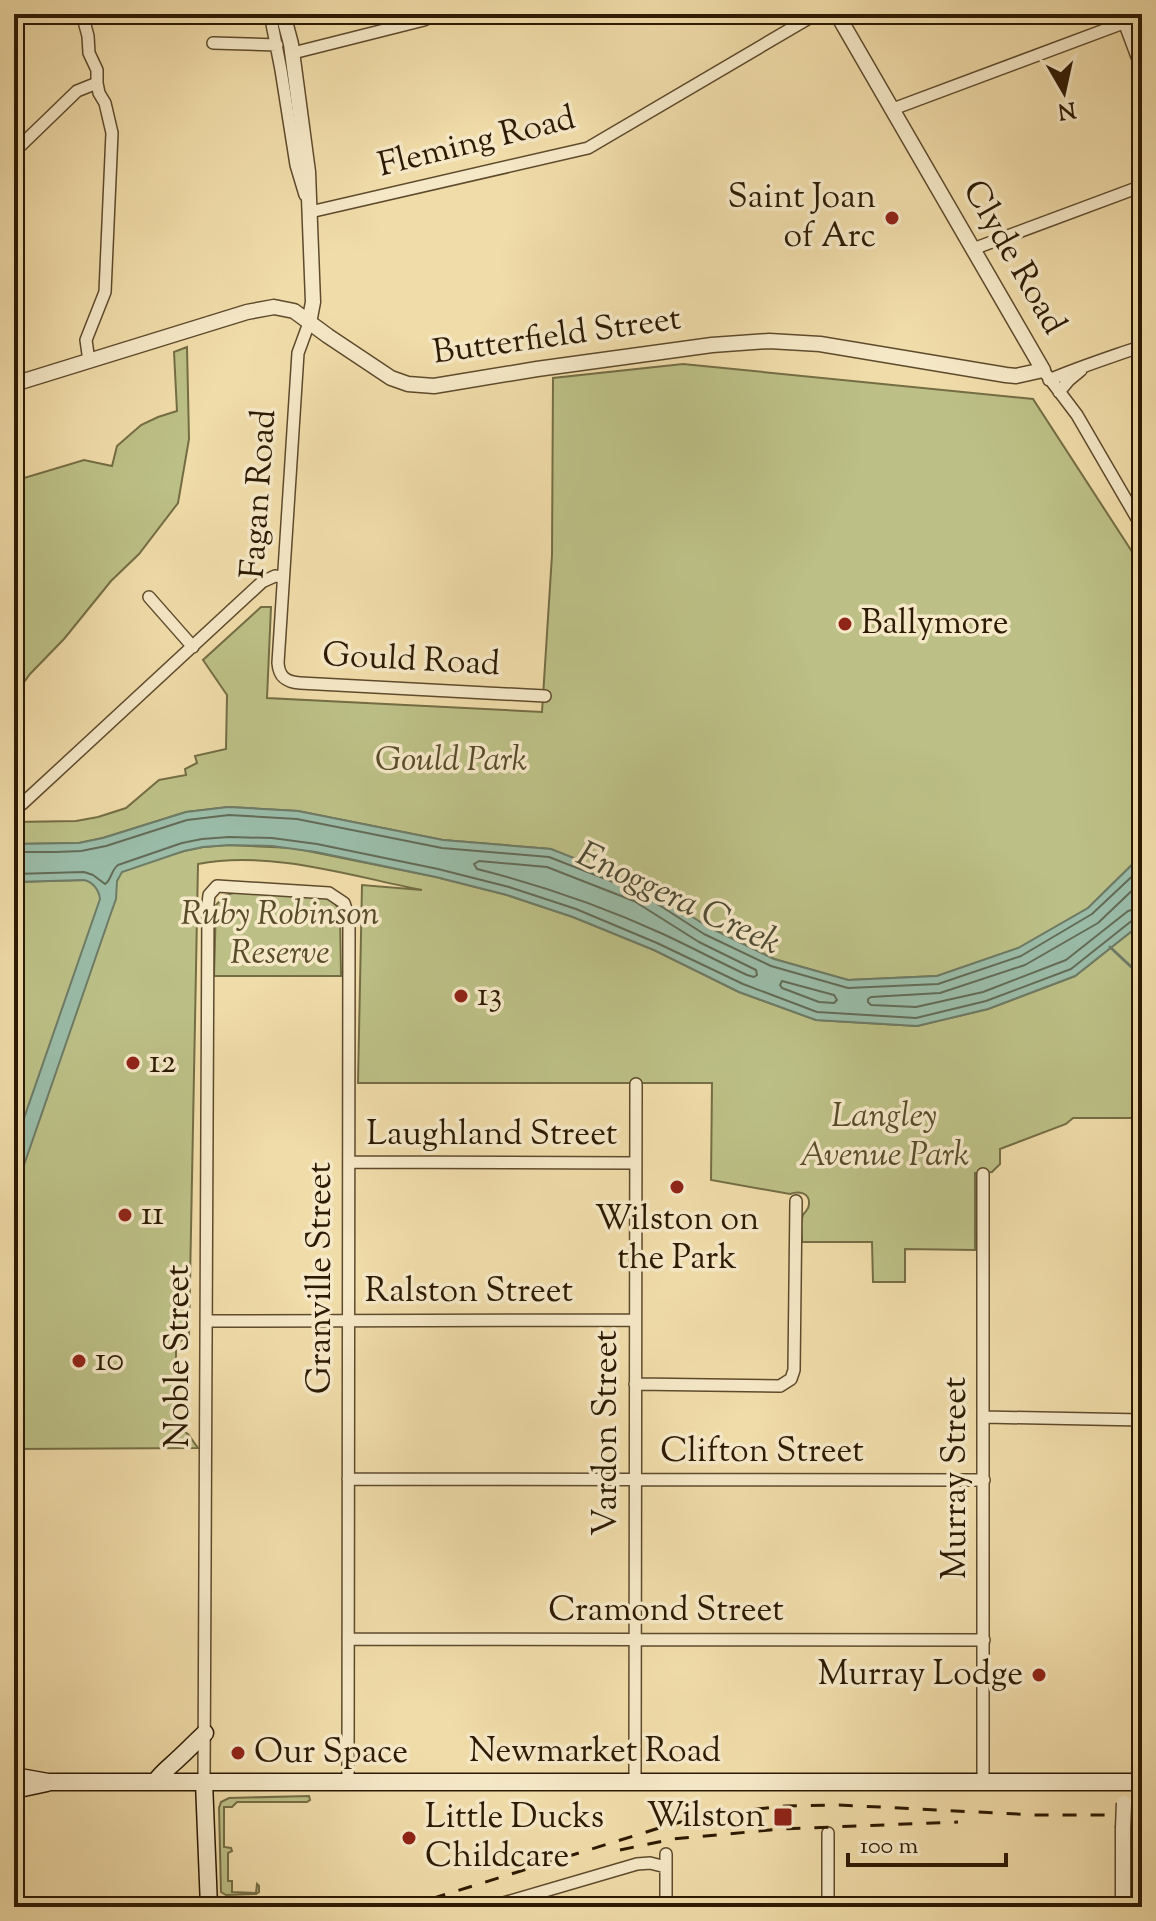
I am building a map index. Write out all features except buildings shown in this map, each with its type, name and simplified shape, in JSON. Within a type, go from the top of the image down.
[{"type":"main road","points":[[155,1782],[166,1767],[205,1733]]},
{"type":"main road","name":"Newmarket Road","points":[[14,1776],[48,1782],[1142,1782]]},
{"type":"main road","name":"Newmarket Road","points":[[14,1790],[48,1782]]},
{"type":"main road","points":[[204,1782],[209,1907]]},
{"type":"street","points":[[82,14],[89,53],[97,70],[99,93],[105,103],[112,133],[105,292],[86,340],[89,361]]},
{"type":"street","points":[[270,14],[296,169],[310,209]]},
{"type":"street","points":[[283,14],[293,53],[308,172],[313,302],[309,323]]},
{"type":"street","points":[[293,53],[424,20],[436,14]]},
{"type":"street","name":"Fleming Road","points":[[310,209],[588,148],[816,14]]},
{"type":"street","name":"Clyde Road","points":[[837,14],[1046,375],[1077,415],[1142,527]]},
{"type":"street","points":[[893,109],[1123,18],[1142,16]]},
{"type":"street","points":[[1123,18],[1142,70]]},
{"type":"street","points":[[213,43],[277,45]]},
{"type":"street","points":[[14,152],[77,91],[97,83]]},
{"type":"street","points":[[973,249],[1142,186]]},
{"type":"street","name":"Butterfield Street","points":[[14,384],[269,307],[294,311],[391,378],[420,386],[712,345],[769,341],[820,344],[1006,375],[1046,375]]},
{"type":"street","name":"Fagan Road","points":[[279,671],[298,353],[309,323]]},
{"type":"street","points":[[1046,375],[1092,364],[1142,346]]},
{"type":"street","points":[[1059,392],[1070,378],[1092,364]]},
{"type":"street","points":[[22,804],[262,582],[275,576],[283,577]]},
{"type":"street","points":[[149,597],[193,647]]},
{"type":"street","name":"Gould Road","points":[[279,671],[293,683],[545,696]]},
{"type":"street","name":"Granville Street","points":[[217,886],[316,891],[336,896],[344,903],[349,918],[348,1783]]},
{"type":"street","name":"Noble Street","points":[[204,1782],[208,904],[209,895],[217,886]]},
{"type":"street","name":"Vardon Street","points":[[635,1782],[636,1084]]},
{"type":"street","name":"Laughland Street","points":[[349,1162],[636,1163]]},
{"type":"street","name":"Murray Street","points":[[983,1174],[983,1782]]},
{"type":"street","points":[[635,1384],[780,1386],[791,1379],[794,1370],[796,1201]]},
{"type":"street","name":"Ralston Street","points":[[207,1321],[635,1320]]},
{"type":"street","points":[[984,1417],[1142,1420]]},
{"type":"street","name":"Clifton Street","points":[[348,1479],[984,1480]]},
{"type":"street","name":"Cramond Street","points":[[348,1639],[984,1640]]},
{"type":"street","points":[[1123,1907],[1124,1783]]},
{"type":"street","points":[[828,1833],[828,1907]]},
{"type":"street","points":[[666,1854],[666,1907]]},
{"type":"street","points":[[490,1907],[506,1905],[637,1864],[666,1867]]},
{"type":"green space","points":[[187,347],[189,439],[178,503],[139,554],[111,581],[14,696],[14,481],[84,460],[112,466],[117,446],[141,425],[177,411],[174,352]]},
{"type":"green space","name":"Ballymore","points":[[683,364],[1033,399],[1142,567],[1142,855],[1088,908],[1019,948],[937,976],[848,980],[774,959],[551,849],[443,840],[298,811],[228,807],[186,812],[79,843],[14,844],[14,822],[76,821],[126,808],[159,780],[186,775],[185,769],[197,763],[195,756],[226,749],[227,695],[203,660],[261,607],[271,607],[267,698],[542,712],[552,555],[553,378]]},
{"type":"green space","name":"Langley Avenue Park","points":[[229,845],[293,848],[507,895],[573,917],[654,950],[739,992],[816,1020],[917,1026],[988,1009],[1075,976],[1142,923],[1142,1061],[1137,1071],[1140,1118],[1073,1118],[1066,1124],[1000,1149],[1000,1164],[992,1172],[975,1173],[975,1250],[905,1249],[905,1282],[873,1282],[872,1242],[802,1242],[802,1218],[809,1206],[806,1195],[711,1180],[712,1083],[358,1083],[362,885],[422,890],[282,862],[253,860],[198,864],[189,1336],[176,1344],[176,1427],[188,1434],[198,1448],[14,1449],[14,882],[84,880],[184,851]]},
{"type":"green space","name":"Ruby Robinson Reserve","points":[[237,892],[326,897],[336,905],[340,912],[341,976],[214,976],[216,905],[226,895]]},
{"type":"green space","points":[[309,1796],[307,1802],[237,1802],[232,1807],[224,1807],[224,1847],[232,1851],[228,1853],[228,1881],[232,1881],[232,1892],[256,1893],[257,1884],[259,1892],[256,1894],[226,1895],[221,1892],[221,1802],[229,1798]]},
{"type":"water","name":"Enoggera Creek","points":[[228,807],[298,811],[443,840],[551,849],[643,885],[708,927],[774,959],[848,980],[937,976],[1018,948],[1088,908],[1142,855],[1142,923],[1075,976],[988,1009],[917,1026],[816,1020],[739,992],[654,950],[573,917],[507,895],[436,877],[316,852],[272,846],[203,847],[122,872],[117,881],[116,899],[23,1168],[20,1193],[19,1449],[14,1449],[14,1147],[100,899],[95,887],[84,880],[14,882],[14,844],[79,843],[186,812]]},
{"type":"waterway","points":[[1110,947],[1142,977]]},
{"type":"railway","points":[[405,1907],[672,1824],[729,1812],[839,1805],[1036,1815],[1142,1815]]},
{"type":"railway","points":[[620,1850],[673,1839],[781,1829],[958,1822]]},
{"type":"place","name":"Saint Joan of Arc","points":[[892,218]]},
{"type":"place","name":"Ballymore","points":[[845,624]]},
{"type":"place","name":"13","points":[[461,996]]},
{"type":"place","name":"12","points":[[133,1063]]},
{"type":"place","name":"Wilston on the Park","points":[[677,1187]]},
{"type":"place","name":"11","points":[[125,1215]]},
{"type":"place","name":"10","points":[[79,1361]]},
{"type":"place","name":"Murray Lodge","points":[[1039,1675]]},
{"type":"place","name":"Our Space","points":[[238,1753]]},
{"type":"place","name":"Wilston","points":[[783,1817]]},
{"type":"place","name":"Little Ducks Childcare","points":[[409,1838]]},
{"type":"park label","name":"Gould Park","points":[[451,761]]}]
